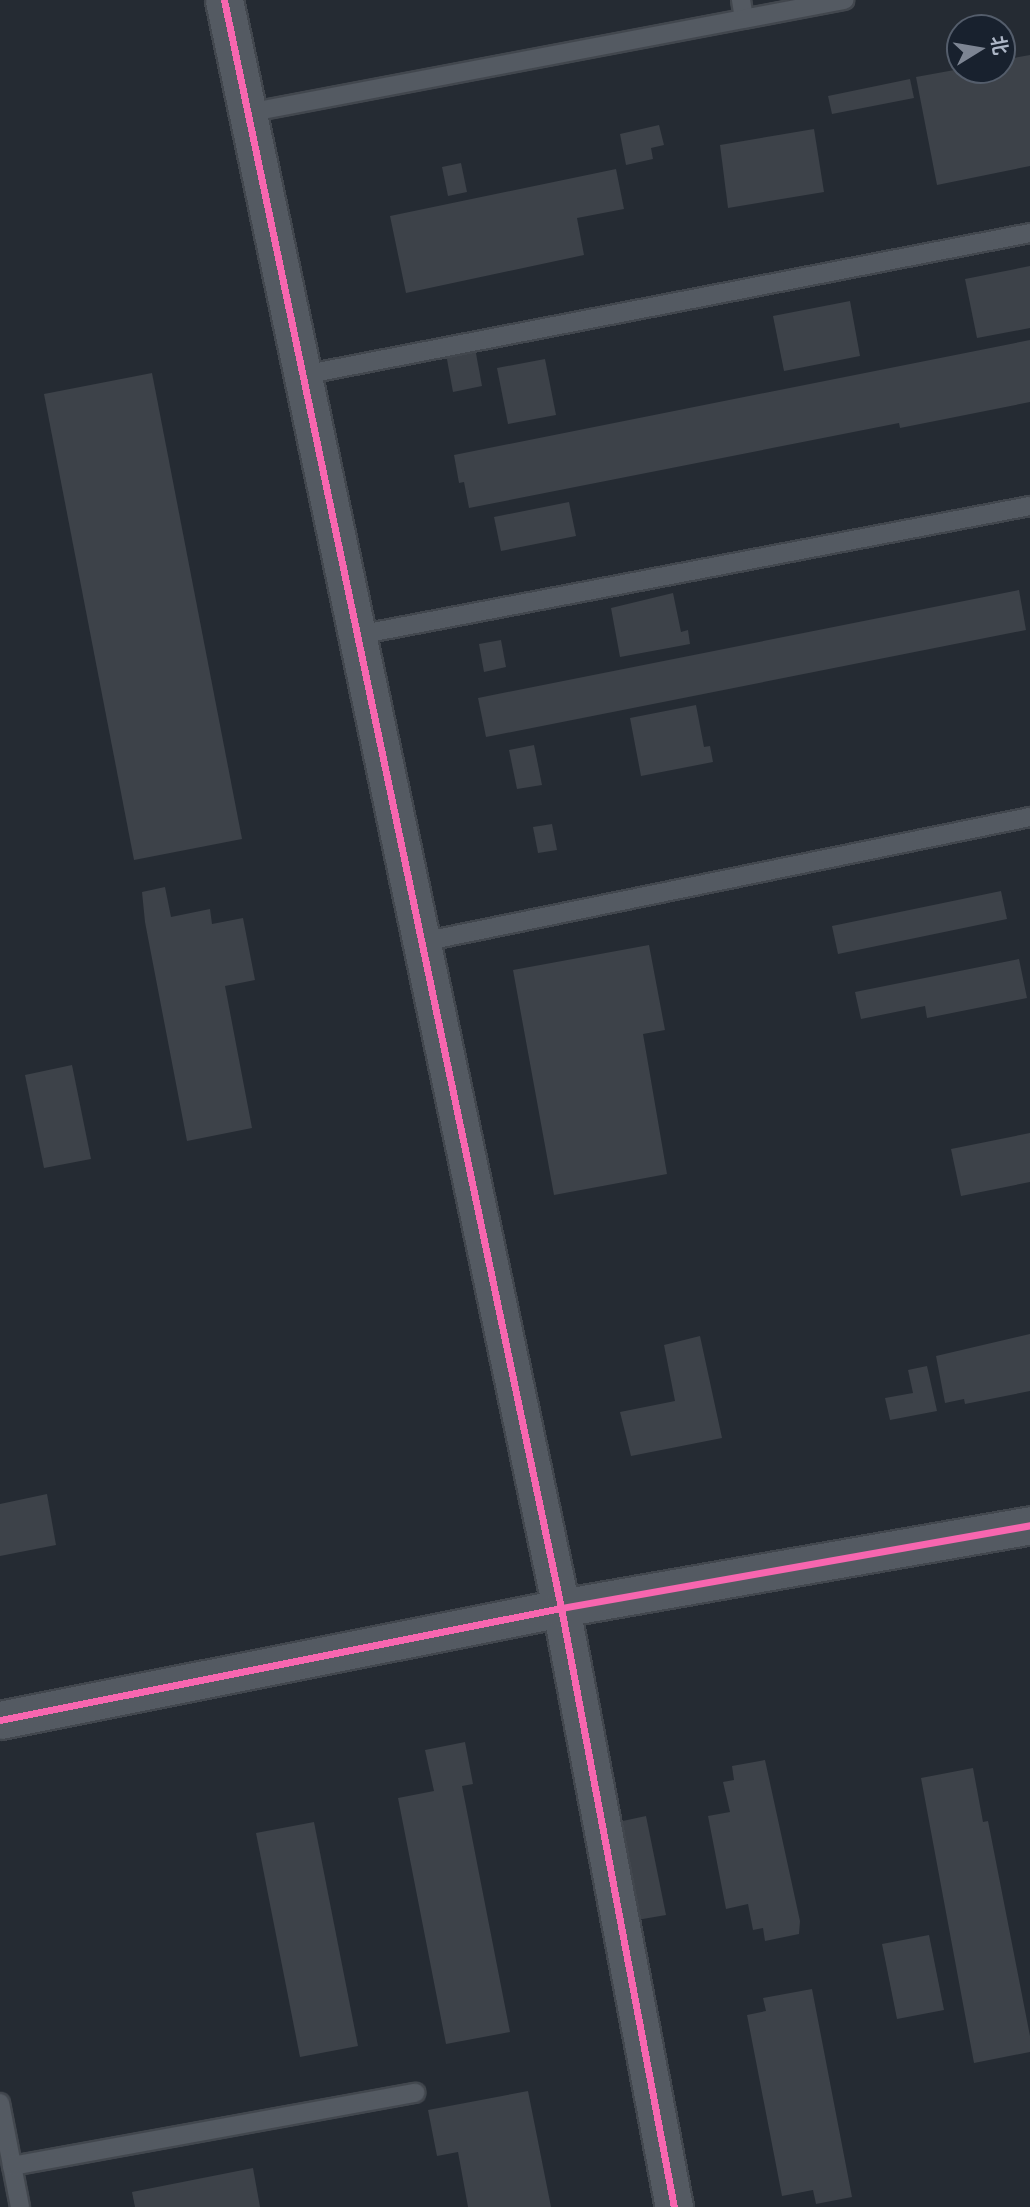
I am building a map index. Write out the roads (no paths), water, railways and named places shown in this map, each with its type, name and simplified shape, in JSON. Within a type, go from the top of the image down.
[{"type":"street","points":[[224,0],[561,1608],[674,2207]]},
{"type":"street","points":[[0,1720],[561,1608],[1030,1525]]},
{"type":"lane","points":[[741,0],[744,19]]},
{"type":"lane","points":[[247,113],[844,0]]},
{"type":"lane","points":[[303,375],[1030,233]]},
{"type":"lane","points":[[358,635],[1030,506]]},
{"type":"lane","points":[[422,942],[1030,817]]},
{"type":"lane","points":[[12,2166],[415,2093]]},
{"type":"lane","points":[[0,2103],[19,2207]]}]
